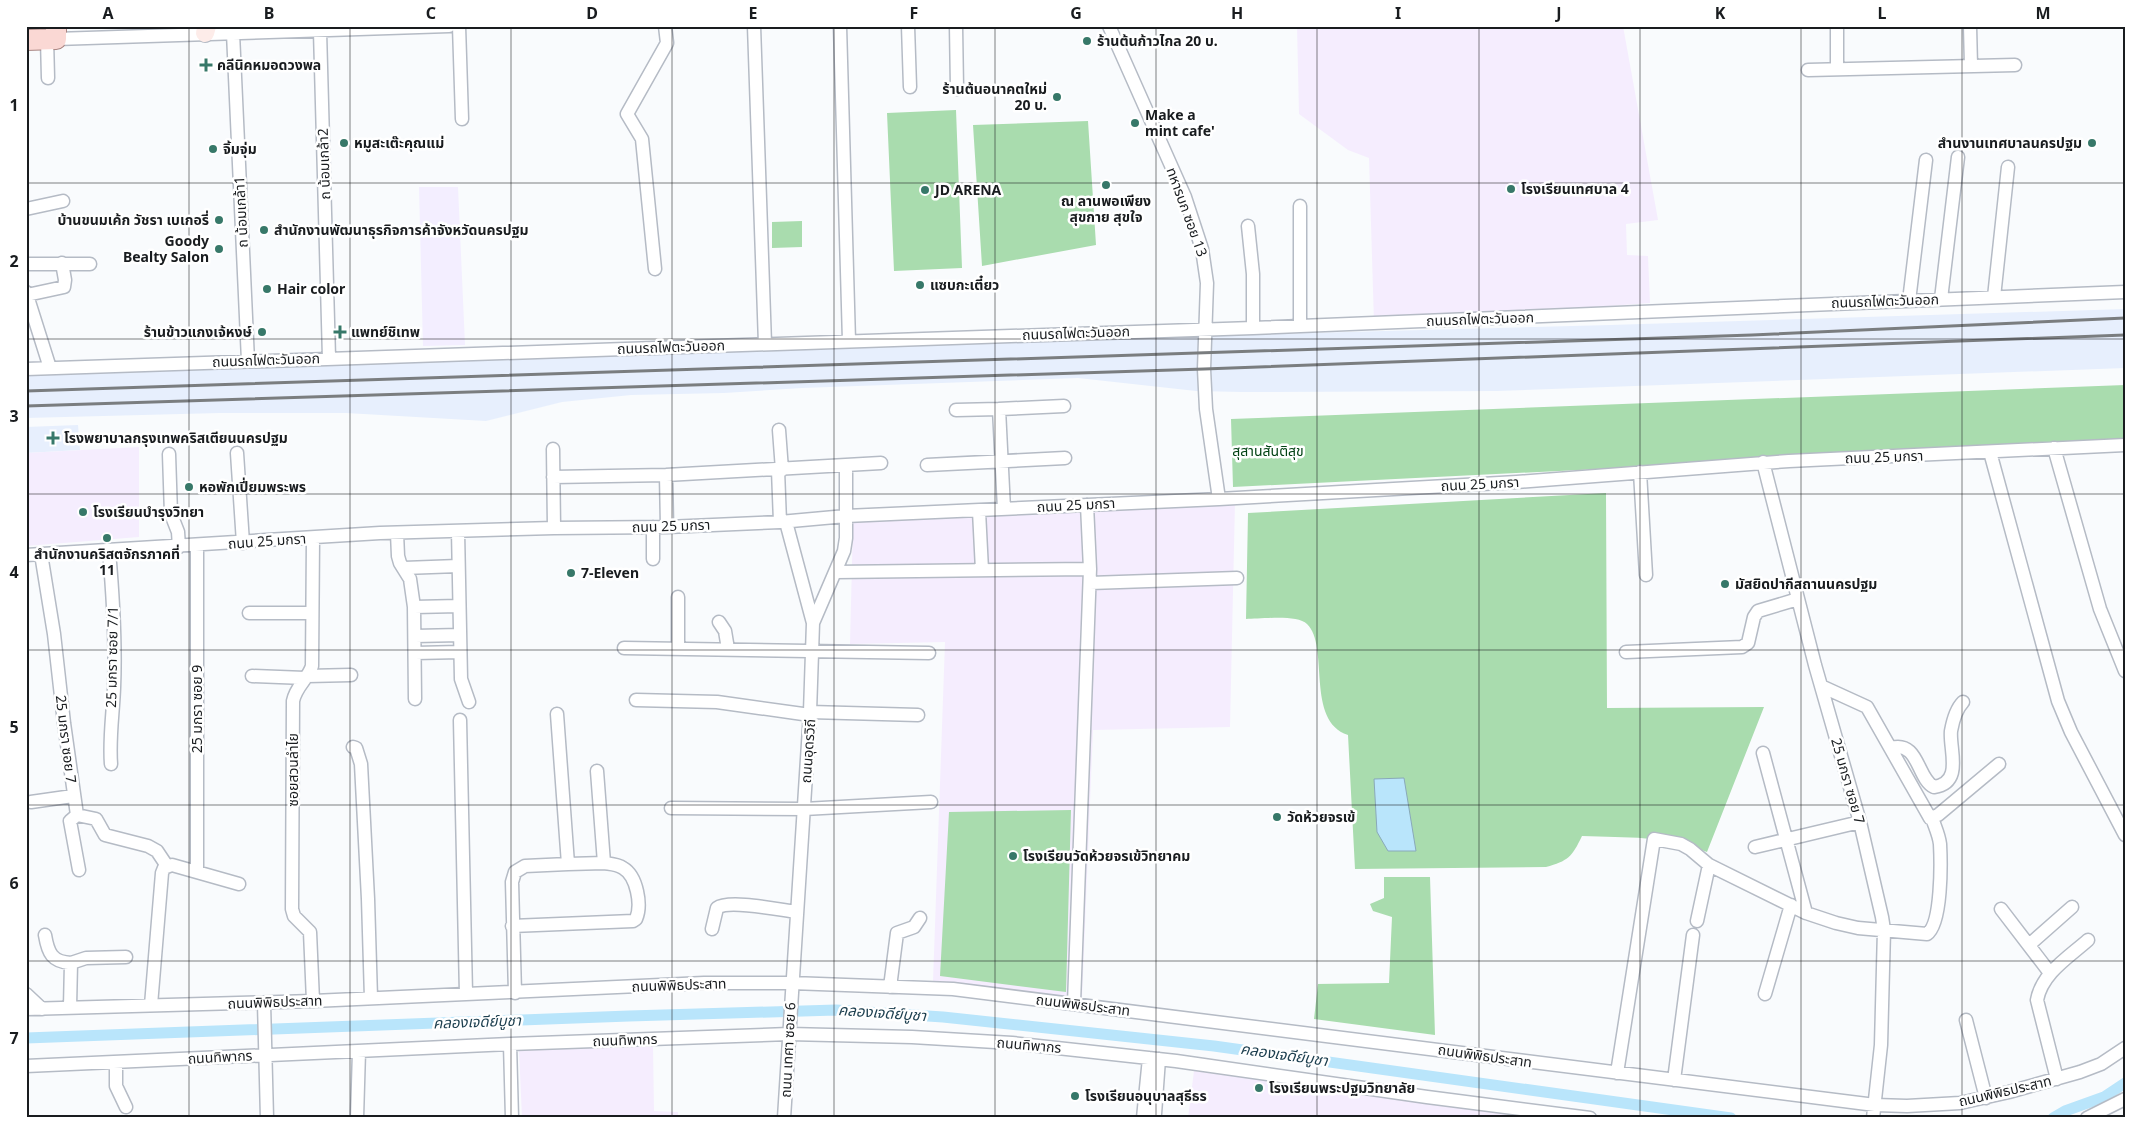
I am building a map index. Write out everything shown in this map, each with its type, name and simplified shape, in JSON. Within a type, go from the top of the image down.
[{"type":"main road","points":[[26,40],[53,35]]},
{"type":"street","points":[[48,78],[53,35],[206,30],[233,33],[449,26]]},
{"type":"street","points":[[460,26],[462,119]]},
{"type":"street","points":[[655,269],[642,139],[627,114],[667,43],[665,26]]},
{"type":"street","points":[[754,26],[765,344]]},
{"type":"street","points":[[840,26],[849,341]]},
{"type":"street","points":[[908,26],[910,87]]},
{"type":"street","points":[[956,26],[957,89]]},
{"type":"street","name":"ทหารบก ซอย 13","points":[[1109,26],[1184,197],[1202,249],[1207,284],[1205,329],[1206,409],[1219,499]]},
{"type":"street","points":[[1837,26],[1837,69]]},
{"type":"street","points":[[1970,26],[1971,66]]},
{"type":"street","name":"ถ น้อมเกล้า2","points":[[320,31],[329,358]]},
{"type":"street","name":"ถ น้อมเกล้า1","points":[[233,33],[248,361]]},
{"type":"street","points":[[1808,70],[2015,65]]},
{"type":"street","points":[[1941,299],[1958,157]]},
{"type":"street","points":[[1909,300],[1926,160]]},
{"type":"street","points":[[1994,297],[2008,167]]},
{"type":"street","points":[[26,209],[63,201]]},
{"type":"street","points":[[1300,206],[1300,326]]},
{"type":"street","points":[[1248,226],[1253,274],[1253,328]]},
{"type":"street","points":[[50,368],[27,294],[64,287],[66,280],[62,263]]},
{"type":"street","points":[[26,264],[90,264]]},
{"type":"street","name":"ถนนรถไฟตะวันออก","points":[[26,369],[1253,328],[2125,292]]},
{"type":"street","points":[[956,410],[1064,406]]},
{"type":"street","points":[[999,409],[1004,509]]},
{"type":"street","name":"ถนนอุดรวิถี","points":[[779,430],[783,522],[813,623],[810,714],[792,989]]},
{"type":"street","name":"ถนน 25 มกรา","points":[[26,555],[397,533],[554,528],[667,527],[783,522],[846,516],[1219,499],[1517,482],[1763,462],[2125,445]]},
{"type":"street","points":[[2054,448],[2100,609],[2125,671]]},
{"type":"street","points":[[553,449],[554,528]]},
{"type":"street","points":[[1990,452],[2058,701],[2071,732],[2125,835]]},
{"type":"street","points":[[237,453],[243,543]]},
{"type":"street","points":[[169,454],[170,507],[178,532],[179,547]]},
{"type":"street","points":[[927,465],[1065,458]]},
{"type":"street","name":"25 มกรา ซอย 7","points":[[1763,462],[1821,686],[1860,822],[1884,930],[1881,1045],[1874,1112]]},
{"type":"street","points":[[553,477],[666,475],[881,463]]},
{"type":"street","points":[[813,623],[844,551],[846,466]]},
{"type":"street","points":[[1640,472],[1646,575]]},
{"type":"street","points":[[666,475],[667,527]]},
{"type":"street","points":[[1074,1003],[1090,583],[1087,505]]},
{"type":"street","points":[[979,511],[982,570]]},
{"type":"street","points":[[653,527],[653,558]]},
{"type":"street","points":[[458,531],[461,679],[469,702]]},
{"type":"street","points":[[397,533],[398,556],[410,579],[414,607],[415,699]]},
{"type":"street","name":"ซอยสวนลำไย","points":[[313,538],[312,666],[296,690],[294,700],[292,909],[294,916],[310,932],[313,1001]]},
{"type":"street","name":"25 มกรา ซอย 9","points":[[196,546],[197,871]]},
{"type":"street","name":"25 มกรา ซอย 7/1","points":[[109,551],[114,637],[114,688],[110,733],[112,764]]},
{"type":"street","name":"25 มกรา ซอย 7","points":[[41,554],[54,634],[73,796],[77,815]]},
{"type":"street","points":[[404,568],[458,566]]},
{"type":"street","points":[[836,572],[1090,569]]},
{"type":"street","points":[[1090,583],[1237,578]]},
{"type":"street","points":[[678,597],[678,649]]},
{"type":"street","points":[[1626,652],[1742,647],[1748,643],[1754,617],[1758,611],[1798,598]]},
{"type":"street","points":[[414,607],[459,606]]},
{"type":"street","points":[[249,613],[312,613]]},
{"type":"street","points":[[720,622],[725,632],[728,649]]},
{"type":"street","points":[[414,636],[460,635]]},
{"type":"street","points":[[624,648],[811,650],[929,654]]},
{"type":"street","points":[[414,653],[460,652]]},
{"type":"street","points":[[252,676],[306,677],[352,675]]},
{"type":"street","points":[[1617,1073],[1654,839],[1681,844],[1709,865],[1806,913],[1858,928],[1927,934],[1930,932],[1940,900],[1940,843],[1932,818],[1924,809],[1867,707],[1821,686]]},
{"type":"street","points":[[636,700],[717,702],[810,714],[918,715]]},
{"type":"street","points":[[1891,748],[1904,747],[1918,762],[1930,785],[1939,787],[1951,774],[1954,764],[1951,731],[1958,708],[1963,702]]},
{"type":"street","points":[[557,714],[568,864]]},
{"type":"street","points":[[460,720],[466,994]]},
{"type":"street","points":[[353,747],[356,748],[359,754],[361,764],[371,998]]},
{"type":"street","points":[[1763,753],[1806,913]]},
{"type":"street","points":[[1932,818],[1999,764]]},
{"type":"street","points":[[597,771],[604,863]]},
{"type":"street","points":[[31,802],[73,796]]},
{"type":"street","points":[[671,808],[804,809],[931,802]]},
{"type":"street","points":[[79,870],[70,821],[77,815],[96,819],[105,835],[148,846],[157,851],[166,866],[197,871],[239,884]]},
{"type":"street","points":[[1755,847],[1860,822]]},
{"type":"street","points":[[512,926],[633,921],[638,915],[638,904],[630,875],[625,868],[604,863],[525,866],[515,872],[512,882],[512,926],[515,993]]},
{"type":"street","points":[[1697,921],[1709,865]]},
{"type":"street","points":[[151,1005],[162,872],[166,866]]},
{"type":"street","points":[[712,929],[717,908],[723,905],[755,906],[797,912]]},
{"type":"street","points":[[1765,994],[1791,906]]},
{"type":"street","points":[[2029,945],[2072,907]]},
{"type":"street","points":[[2001,909],[2050,974]]},
{"type":"street","points":[[890,986],[897,933],[914,927],[920,918]]},
{"type":"street","points":[[45,935],[47,950],[53,958],[62,962],[71,963],[86,958],[126,957]]},
{"type":"street","points":[[1674,1080],[1693,935]]},
{"type":"street","points":[[2058,1079],[2037,1000],[2039,989],[2050,974],[2088,940]]},
{"type":"street","points":[[70,1008],[71,963]]},
{"type":"street","name":"ถนนพิพิธประสาท","points":[[26,1009],[151,1005],[264,1007],[313,1001],[704,983],[792,989],[890,986],[953,989],[1674,1080],[1874,1112],[1907,1106],[1960,1103],[1986,1098],[2080,1072],[2100,1064],[2125,1048]]},
{"type":"street","name":"ถนน เทศา ซอย 6","points":[[784,1118],[792,989]]},
{"type":"street","points":[[26,994],[42,1008]]},
{"type":"street","points":[[264,1007],[267,1118]]},
{"type":"street","points":[[1966,1020],[1986,1098]]},
{"type":"street","name":"ถนนทิพากร","points":[[26,1066],[116,1062],[265,1050],[359,1051],[789,1034],[912,1037],[1003,1042],[1222,1067],[1590,1118]]},
{"type":"street","points":[[510,1044],[512,1118]]},
{"type":"street","points":[[357,1118],[359,1051]]},
{"type":"street","points":[[1149,1116],[1154,1059]]},
{"type":"street","points":[[116,1062],[116,1086],[126,1107]]},
{"type":"street","points":[[2087,1118],[2125,1099]]},
{"type":"shaded area","name":"โรงเรียนเทศบาล 4","points":[[1297,26],[1623,26],[1658,220],[1626,224],[1627,255],[1648,256],[1650,303],[1374,323],[1369,158],[1348,150],[1299,114]]},
{"type":"shaded area","points":[[419,187],[458,187],[465,345],[423,346]]},
{"type":"shaded area","points":[[2125,309],[2125,368],[1497,391],[1196,391],[1078,378],[802,388],[724,393],[631,395],[562,402],[486,421],[346,413],[220,413],[26,418],[26,375],[923,343]]},
{"type":"shaded area","name":"โรงพยาบาลกรุงเทพคริสเตียนนครปฐม","points":[[78,425],[80,450],[26,453],[26,427]]},
{"type":"shaded area","name":"โรงเรียนบำรุงวิทยา","points":[[139,447],[139,537],[26,546],[26,453]]},
{"type":"shaded area","name":"โรงเรียนวัดห้วยจรเข้วิทยาคม","points":[[1235,502],[1230,727],[1093,730],[1082,999],[933,982],[945,642],[850,644],[853,522]]},
{"type":"shaded area","points":[[653,1046],[654,1111],[678,1112],[678,1118],[522,1118],[519,1050]]},
{"type":"shaded area","name":"โรงเรียนพระปฐมวิทยาลัย","points":[[1194,1071],[1426,1102],[1531,1118],[1188,1118]]},
{"type":"green space","name":"JD ARENA","points":[[956,110],[962,268],[894,271],[887,113]]},
{"type":"green space","points":[[1088,121],[1096,245],[982,266],[973,125]]},
{"type":"green space","points":[[802,221],[802,247],[772,248],[772,222]]},
{"type":"green space","name":"สุสานสันติสุข","points":[[2125,385],[2125,443],[1233,487],[1231,419]]},
{"type":"green space","points":[[1606,493],[1607,708],[1764,707],[1707,852],[1661,840],[1582,836],[1568,857],[1560,863],[1546,867],[1355,869],[1348,735],[1335,727],[1327,715],[1322,700],[1314,635],[1307,624],[1295,619],[1246,619],[1248,513]]},
{"type":"green space","points":[[1071,810],[1066,992],[940,976],[949,812]]},
{"type":"green space","points":[[1384,877],[1430,877],[1435,1035],[1314,1019],[1318,984],[1316,984],[1389,983],[1392,917],[1373,911],[1370,904],[1384,898]]},
{"type":"water","points":[[1404,778],[1416,851],[1388,851],[1377,832],[1374,779]]},
{"type":"waterway","name":"คลองเจดีย์บูชา","points":[[26,1038],[836,1010],[943,1017],[1214,1046],[1731,1118]]},
{"type":"waterway","name":"คลองเจดีย์บูชา","points":[[2053,1118],[2065,1111],[2104,1097],[2125,1083]]},
{"type":"railway","points":[[26,391],[1752,335],[2125,318]]},
{"type":"railway","points":[[26,406],[1204,369],[2125,335]]},
{"type":"place","name":"ร้านต้นก้าวไกล 20 บ.","points":[[1087,41]]},
{"type":"place","name":"คลีนิคหมอดวงพล","points":[[206,65]]},
{"type":"place","name":"ร้านต้นอนาคตใหม่ 20 บ.","points":[[1057,97]]},
{"type":"place","name":"Make a mint cafe'","points":[[1135,123]]},
{"type":"place","name":"หมูสะเต๊ะคุณแม่","points":[[344,143]]},
{"type":"place","name":"สำนงานเทศบาลนครปฐม","points":[[2092,143]]},
{"type":"place","name":"จิ้มจุ่ม","points":[[213,149]]},
{"type":"place","name":"ณ ลานพอเพียง สุขกาย สุขใจ","points":[[1106,185]]},
{"type":"place","name":"โรงเรียนเทศบาล 4","points":[[1511,189]]},
{"type":"place","name":"JD ARENA","points":[[925,190]]},
{"type":"place","name":"บ้านขนมเค้ก วัชรา เบเกอรี่","points":[[219,220]]},
{"type":"place","name":"สำนักงานพัฒนาธุรกิจการค้าจังหวัดนครปฐม","points":[[264,230]]},
{"type":"place","name":"Goody Bealty Salon","points":[[219,249]]},
{"type":"place","name":"แซบกะเตี๋ยว","points":[[920,285]]},
{"type":"place","name":"Hair color","points":[[267,289]]},
{"type":"place","name":"ร้านข้าวแกงเจ้หงษ์","points":[[262,332]]},
{"type":"place","name":"แพทย์ชิเทพ","points":[[340,332]]},
{"type":"place","name":"โรงพยาบาลกรุงเทพคริสเตียนนครปฐม","points":[[53,438]]},
{"type":"place","name":"หอพักเปี่ยมพระพร","points":[[189,487]]},
{"type":"place","name":"โรงเรียนบำรุงวิทยา","points":[[83,512]]},
{"type":"place","name":"สำนักงานคริสตจักรภาคที่ 11","points":[[107,538]]},
{"type":"place","name":"7-Eleven","points":[[571,573]]},
{"type":"place","name":"มัสยิดปากีสถานนครปฐม","points":[[1725,584]]},
{"type":"place","name":"วัดห้วยจรเข้","points":[[1277,817]]},
{"type":"place","name":"โรงเรียนวัดห้วยจรเข้วิทยาคม","points":[[1013,856]]},
{"type":"place","name":"โรงเรียนพระปฐมวิทยาลัย","points":[[1259,1088]]},
{"type":"place","name":"โรงเรียนอนุบาลสุธีธร","points":[[1075,1096]]}]
